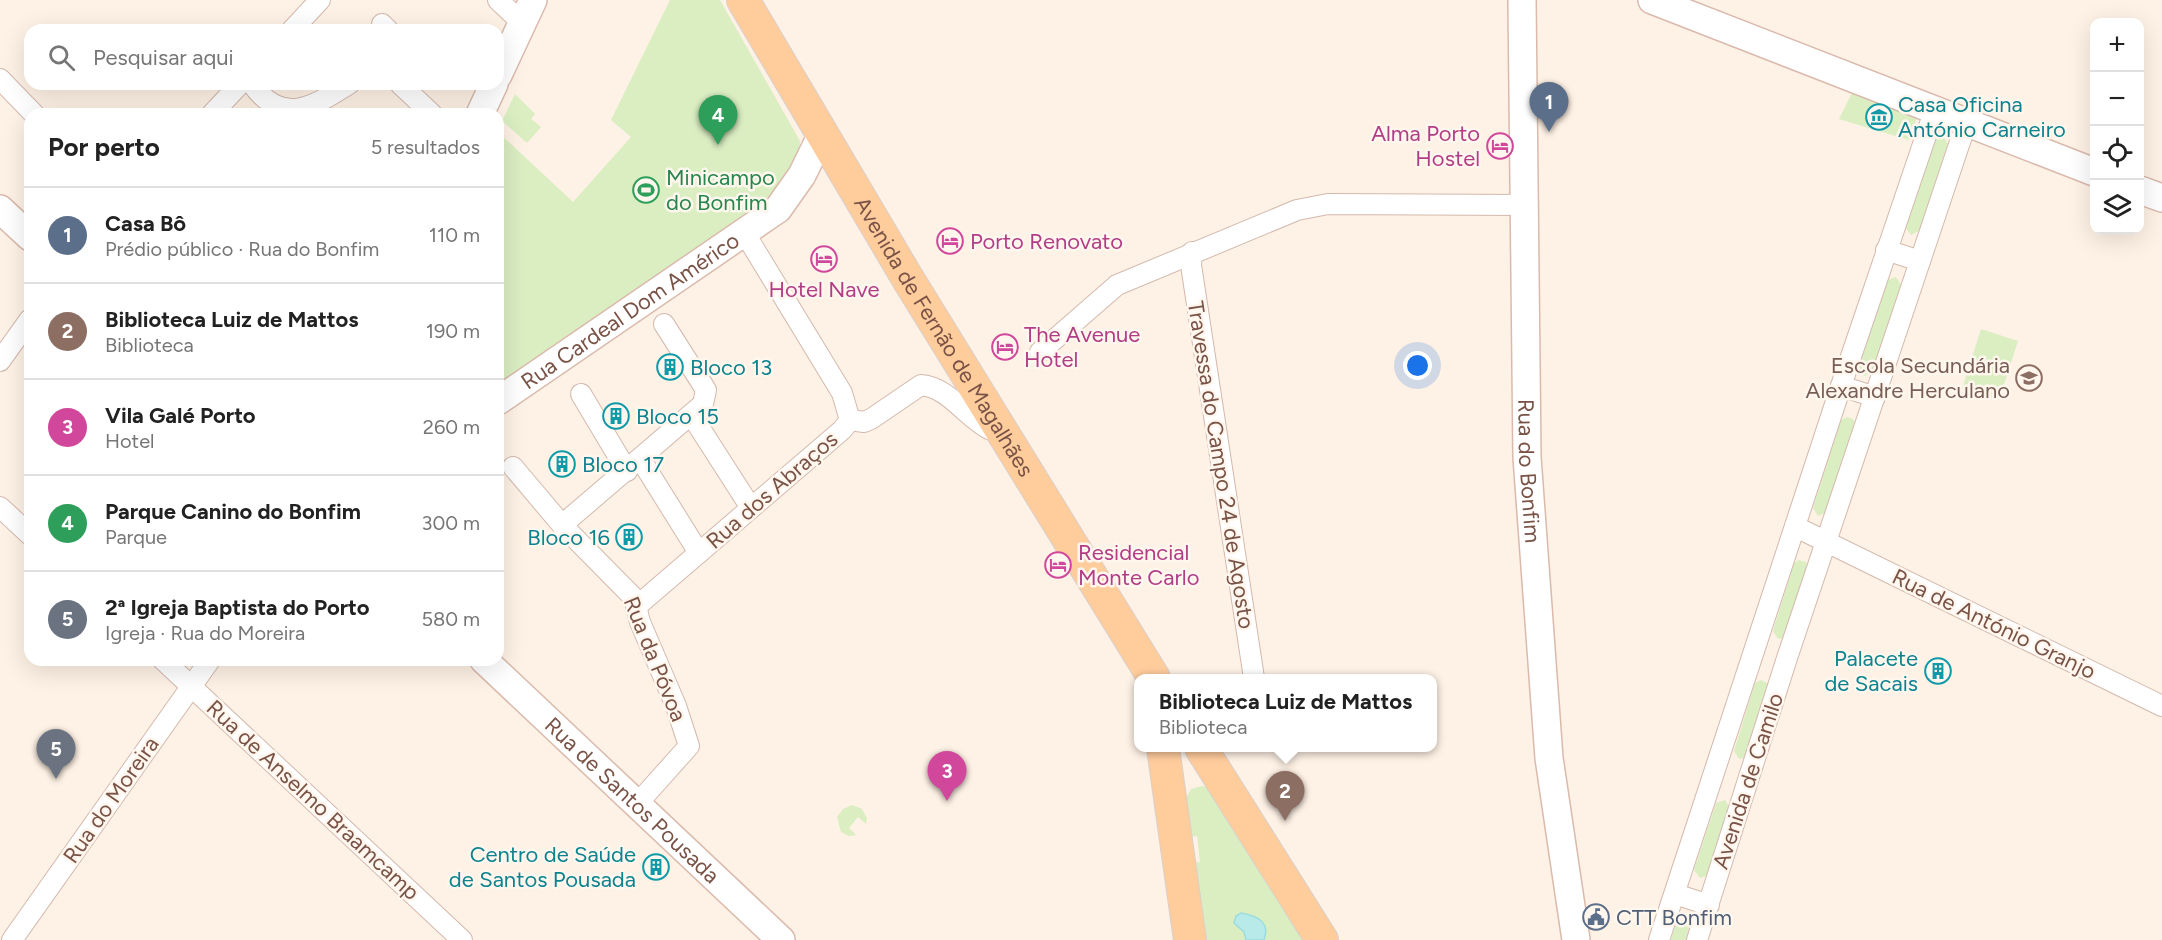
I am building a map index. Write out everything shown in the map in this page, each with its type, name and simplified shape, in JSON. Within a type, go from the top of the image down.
[{"type":"main road","name":"Avenida de Fernão de Magalhães","points":[[743,0],[908,279],[1151,674]]},
{"type":"main road","points":[[1164,752],[1190,940]]},
{"type":"main road","points":[[1170,788],[1208,760],[1322,940]]},
{"type":"street","points":[[298,24],[320,0]]},
{"type":"street","points":[[498,0],[527,11],[504,62]]},
{"type":"street","name":"Rua do Bonfim","points":[[1522,0],[1527,457],[1549,758],[1576,940]]},
{"type":"street","points":[[1652,0],[2090,170]]},
{"type":"street","points":[[0,79],[28,108]]},
{"type":"street","points":[[218,108],[234,90]]},
{"type":"street","points":[[256,90],[261,97],[273,105],[296,108],[318,104],[340,90]]},
{"type":"street","points":[[406,90],[426,108]]},
{"type":"street","points":[[483,108],[491,90]]},
{"type":"street","name":"Avenida de Camilo","points":[[1659,940],[1841,386],[1935,109]]},
{"type":"street","name":"Avenida de Camilo","points":[[1697,940],[1787,658],[1967,121]]},
{"type":"street","name":"Rua Cardeal Dom Américo","points":[[504,397],[784,203],[802,175],[823,132]]},
{"type":"street","points":[[2144,191],[2162,198]]},
{"type":"street","points":[[1040,352],[1117,285],[1279,217],[1316,205],[1524,205]]},
{"type":"street","points":[[0,209],[24,231]]},
{"type":"street","name":"Rua dos Abraços","points":[[638,606],[842,430],[850,420],[842,393],[744,232]]},
{"type":"street","points":[[1887,250],[1920,261]]},
{"type":"street","name":"Travessa do Campo 24 de Agosto","points":[[1192,252],[1191,265],[1253,674]]},
{"type":"street","points":[[562,525],[634,466],[703,404],[706,390],[664,324]]},
{"type":"street","points":[[0,360],[24,327]]},
{"type":"street","points":[[850,420],[864,422],[872,419],[921,385],[943,393],[983,426],[991,430],[1000,426]]},
{"type":"street","points":[[1841,386],[1875,397]]},
{"type":"street","points":[[581,394],[699,553]]},
{"type":"street","points":[[692,416],[751,508]]},
{"type":"street","name":"Rua da Póvoa","points":[[513,466],[562,525],[630,591],[638,606],[640,622],[676,706],[689,746],[638,803]]},
{"type":"street","points":[[0,507],[24,529]]},
{"type":"street","points":[[1796,527],[1827,542]]},
{"type":"street","name":"Rua de António Granjo","points":[[1827,542],[2162,706]]},
{"type":"street","points":[[1755,648],[1787,658]]},
{"type":"street","name":"Rua de Anselmo Braamcamp","points":[[169,666],[462,940]]},
{"type":"street","name":"Rua do Moreira","points":[[12,940],[206,666]]},
{"type":"street","name":"Rua de Santos Pousada","points":[[490,666],[638,803],[753,930],[781,940]]},
{"type":"street","points":[[1675,894],[1708,904]]},
{"type":"green space","points":[[670,0],[720,0],[800,141],[794,163],[775,195],[504,383],[504,138],[573,202],[631,137],[611,120]]},
{"type":"green space","points":[[1852,93],[1917,117],[1909,140],[1839,119]]},
{"type":"green space","points":[[515,94],[535,114],[531,119],[541,127],[527,143],[504,123],[504,117]]},
{"type":"green space","points":[[1943,136],[1948,144],[1919,231],[1911,235],[1905,227],[1934,140]]},
{"type":"green space","points":[[1896,277],[1901,285],[1873,372],[1864,376],[1859,368],[1887,280]]},
{"type":"green space","points":[[1981,329],[2018,341],[1999,400],[1962,389]]},
{"type":"green space","points":[[1847,417],[1853,419],[1855,425],[1827,512],[1818,516],[1813,508],[1841,420]]},
{"type":"green space","points":[[1799,560],[1806,562],[1808,568],[1784,638],[1778,639],[1773,631],[1794,563]]},
{"type":"green space","points":[[1761,680],[1769,684],[1745,758],[1739,759],[1734,751],[1755,683]]},
{"type":"green space","points":[[1208,787],[1306,940],[1203,940],[1193,863],[1200,862],[1197,836],[1190,837],[1186,798],[1191,789]]},
{"type":"green space","points":[[1725,800],[1730,808],[1708,875],[1700,878],[1694,870],[1716,803]]},
{"type":"green space","points":[[852,805],[862,809],[867,818],[866,824],[858,817],[849,828],[856,835],[849,836],[841,832],[837,817],[843,809]]},
{"type":"green space","points":[[1682,920],[1690,924],[1686,940],[1671,940],[1676,923]]},
{"type":"water","points":[[1241,913],[1261,920],[1266,934],[1264,940],[1246,940],[1244,932],[1234,923],[1236,916]]},
{"type":"place","name":"Casa Oficina António Carneiro","points":[[1879,117]]},
{"type":"place","name":"Casa Bô","points":[[1549,132]]},
{"type":"place","name":"Parque Canino do Bonfim","points":[[718,145]]},
{"type":"place","name":"Alma Porto Hostel","points":[[1500,146]]},
{"type":"place","name":"Minicampo do Bonfim","points":[[646,190]]},
{"type":"place","name":"Porto Renovato","points":[[950,241]]},
{"type":"place","name":"Hotel Nave","points":[[824,259]]},
{"type":"place","name":"The Avenue Hotel","points":[[1005,347]]},
{"type":"place","name":"Bloco 13","points":[[670,367]]},
{"type":"place","name":"Escola Secundária Alexandre Herculano","points":[[2029,378]]},
{"type":"place","name":"Bloco 15","points":[[616,416]]},
{"type":"place","name":"Bloco 17","points":[[562,464]]},
{"type":"place","name":"Bloco 16","points":[[629,537]]},
{"type":"place","name":"Residencial Monte Carlo","points":[[1058,565]]},
{"type":"place","name":"Palacete de Sacais","points":[[1938,671]]},
{"type":"place","name":"2ª Igreja Baptista do Porto","points":[[56,779]]},
{"type":"place","name":"Vila Galé Porto","points":[[947,801]]},
{"type":"place","name":"Biblioteca Luiz de Mattos","points":[[1285,821]]},
{"type":"place","name":"Centro de Saúde de Santos Pousada","points":[[656,867]]},
{"type":"place","name":"CTT Bonfim","points":[[1596,917]]}]
